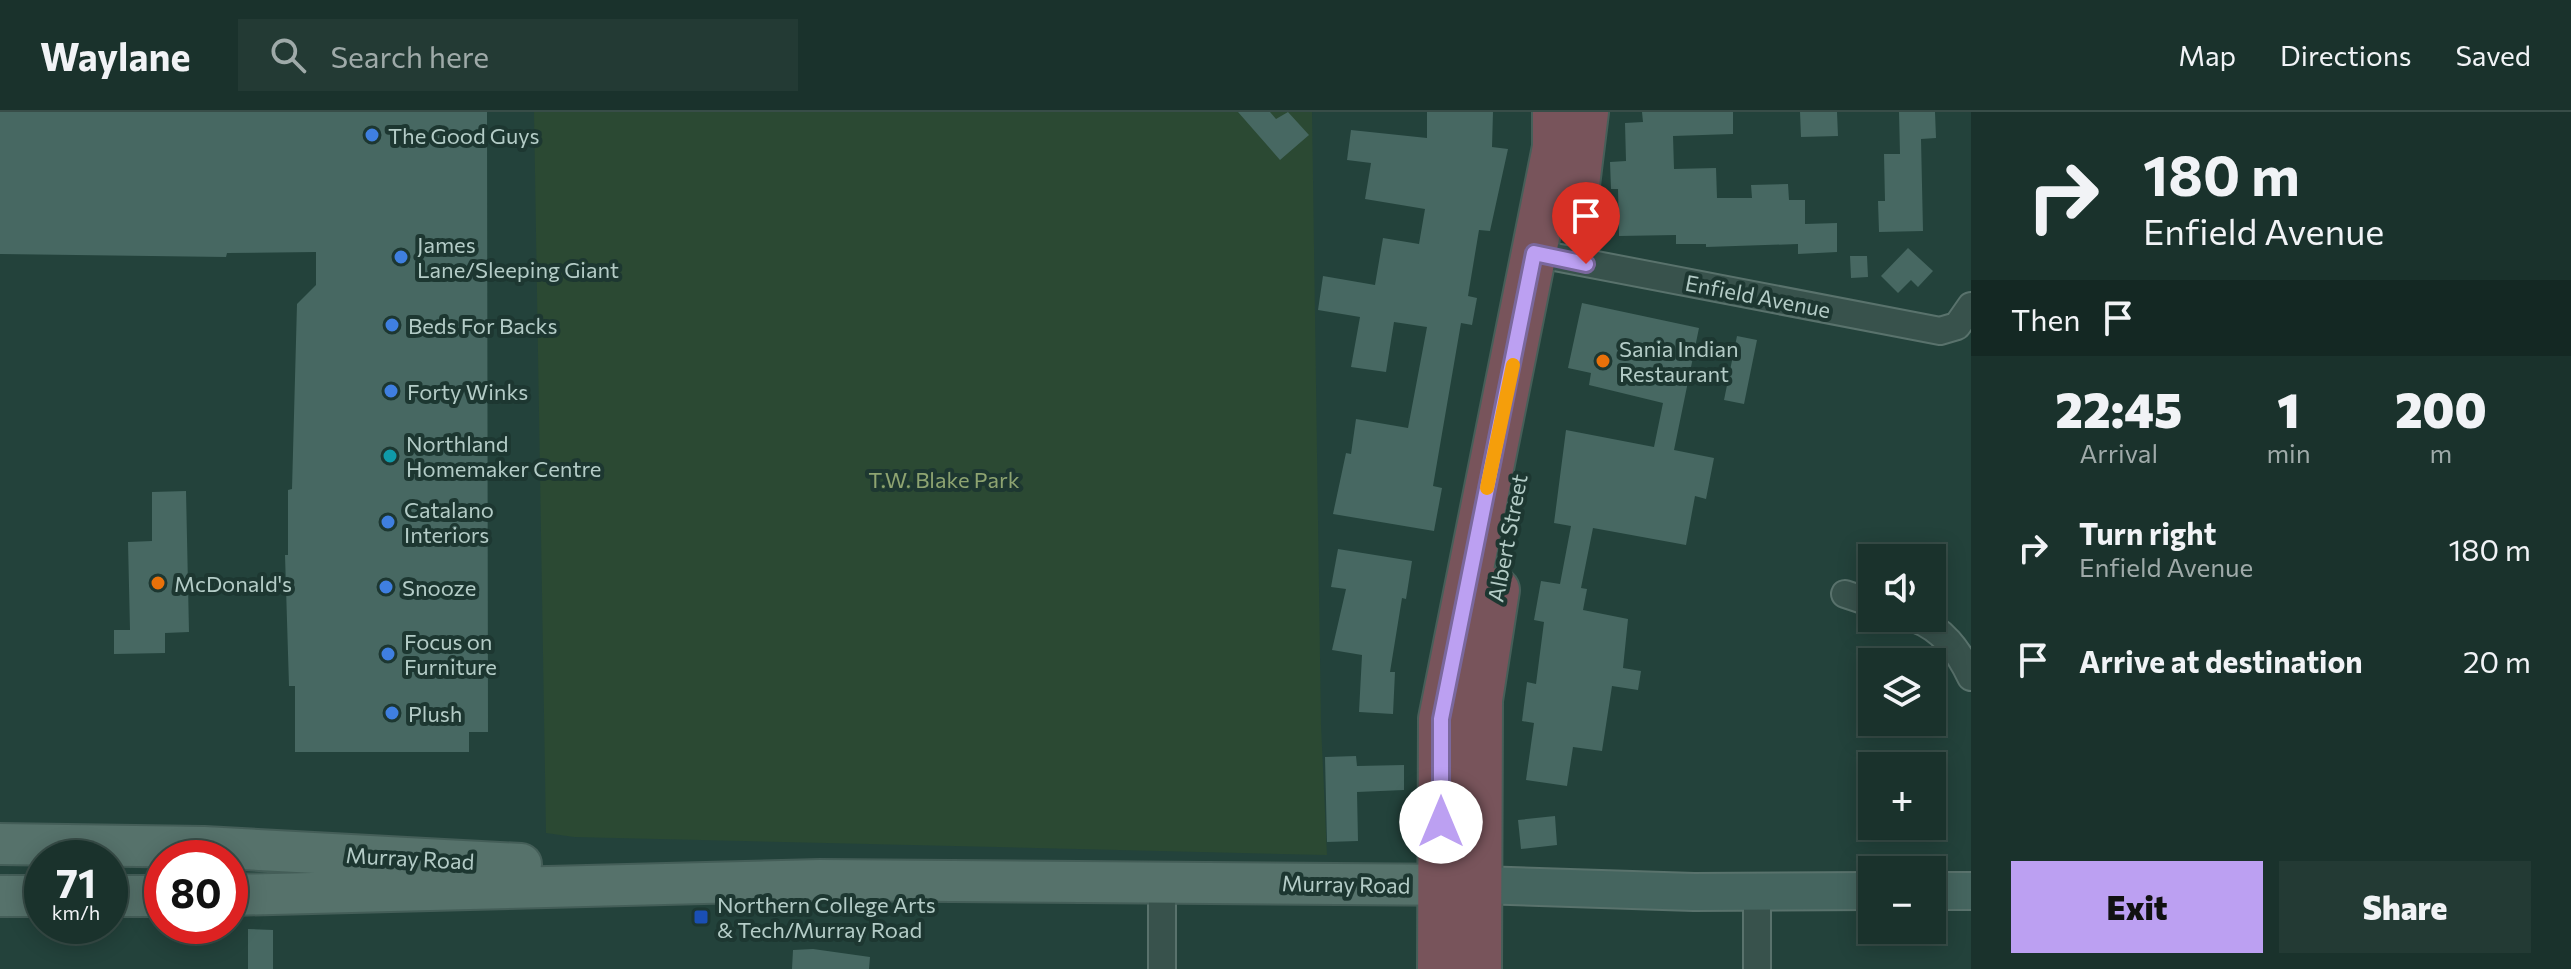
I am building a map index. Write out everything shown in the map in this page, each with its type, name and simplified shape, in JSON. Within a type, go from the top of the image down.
[{"type":"highway","name":"Albert Street","points":[[1479,969],[1459,885],[1441,719],[1474,630],[1548,256],[1555,112]]},
{"type":"highway","name":"Albert Street","points":[[1548,256],[1583,159],[1586,112]]},
{"type":"highway","name":"Albert Street","points":[[1440,969],[1459,885]]},
{"type":"main road","name":"Murray Road","points":[[0,844],[144,850]]},
{"type":"main road","name":"Murray Road","points":[[248,854],[820,880]]},
{"type":"main road","name":"Murray Road","points":[[248,895],[820,880],[1162,881],[1858,891]]},
{"type":"main road","points":[[1946,891],[1971,891]]},
{"type":"main road","points":[[0,896],[24,896]]},
{"type":"street","name":"Enfield Avenue","points":[[1548,256],[1940,331],[1957,326],[1971,306]]},
{"type":"street","points":[[1845,594],[1858,598]]},
{"type":"street","points":[[1939,632],[1958,650],[1971,677]]},
{"type":"street","points":[[1162,881],[1162,969]]},
{"type":"street","points":[[1757,891],[1757,969]]},
{"type":"green space","name":"T.W. Blake Park","points":[[534,112],[1312,112],[1321,725],[1327,855],[574,837],[546,833]]},
{"type":"building","name":"Northland Homemaker Centre","points":[[0,112],[487,112],[488,732],[469,732],[469,752],[295,752],[295,686],[289,686],[285,555],[288,555],[288,490],[292,489],[297,304],[316,285],[316,252],[227,253],[226,257],[0,254]]},
{"type":"building","points":[[1238,112],[1270,112],[1276,119],[1288,112],[1309,135],[1280,160]]},
{"type":"building","points":[[1427,112],[1493,112],[1492,147],[1508,149],[1490,231],[1479,230],[1468,296],[1477,298],[1472,325],[1461,323],[1433,486],[1442,488],[1434,531],[1333,514],[1346,453],[1351,454],[1356,419],[1408,428],[1427,327],[1394,322],[1386,372],[1351,367],[1360,317],[1318,310],[1323,276],[1375,285],[1383,238],[1419,244],[1425,209],[1365,199],[1371,163],[1347,160],[1351,130],[1427,138]]},
{"type":"building","points":[[1642,112],[1733,112],[1733,134],[1673,136],[1674,169],[1716,168],[1717,198],[1752,198],[1751,185],[1788,184],[1789,200],[1805,200],[1805,224],[1837,223],[1837,252],[1798,254],[1798,244],[1706,247],[1706,244],[1676,244],[1676,235],[1619,236],[1618,189],[1611,189],[1610,162],[1626,161],[1625,123],[1643,122]]},
{"type":"building","points":[[1800,112],[1837,112],[1838,136],[1801,137]]},
{"type":"building","points":[[1899,112],[1935,112],[1936,138],[1921,139],[1923,231],[1879,232],[1878,201],[1885,201],[1884,154],[1900,154]]},
{"type":"building","points":[[1908,248],[1933,271],[1918,287],[1911,280],[1898,293],[1881,276]]},
{"type":"building","points":[[1850,256],[1867,256],[1868,277],[1851,278]]},
{"type":"building","points":[[1582,303],[1699,328],[1674,450],[1714,458],[1706,499],[1695,496],[1686,545],[1593,528],[1581,588],[1587,589],[1583,610],[1628,619],[1623,668],[1641,671],[1638,690],[1612,686],[1602,751],[1573,747],[1567,786],[1526,780],[1534,723],[1522,721],[1527,682],[1536,684],[1544,622],[1534,620],[1541,581],[1560,584],[1571,526],[1554,523],[1566,430],[1654,447],[1663,403],[1589,385],[1591,373],[1568,368]]},
{"type":"building","points":[[1737,336],[1757,340],[1744,404],[1724,400]]},
{"type":"building","points":[[186,491],[189,632],[165,633],[165,653],[114,654],[114,630],[130,630],[128,542],[152,541],[152,492]]},
{"type":"building","points":[[1338,549],[1412,561],[1406,599],[1402,598],[1390,672],[1395,672],[1393,714],[1359,712],[1362,655],[1332,650],[1346,589],[1331,587]]},
{"type":"building","points":[[1356,756],[1357,766],[1404,765],[1404,790],[1357,792],[1358,841],[1327,842],[1325,757]]},
{"type":"building","points":[[1555,816],[1557,845],[1521,849],[1518,820]]},
{"type":"building","points":[[248,929],[273,930],[273,969],[248,969]]},
{"type":"building","points":[[813,949],[870,957],[869,969],[792,969],[793,950]]},
{"type":"slow traffic","points":[[1487,488],[1513,365]]},
{"type":"place","name":"The Good Guys","points":[[372,135]]},
{"type":"place","name":"James Lane/Sleeping Giant","points":[[401,257]]},
{"type":"place","name":"Beds For Backs","points":[[392,325]]},
{"type":"place","name":"Sania Indian Restaurant","points":[[1603,361]]},
{"type":"place","name":"Forty Winks","points":[[391,391]]},
{"type":"place","name":"Northland Homemaker Centre","points":[[390,456]]},
{"type":"place","name":"Catalano Interiors","points":[[388,522]]},
{"type":"place","name":"McDonald's","points":[[158,583]]},
{"type":"place","name":"Snooze","points":[[386,587]]},
{"type":"place","name":"Focus on Furniture","points":[[388,654]]},
{"type":"place","name":"Plush","points":[[392,713]]},
{"type":"place","name":"Northern College Arts & Tech/Murray Road","points":[[701,917]]},
{"type":"route","points":[[1441,822],[1441,719],[1534,253],[1586,264]]}]
